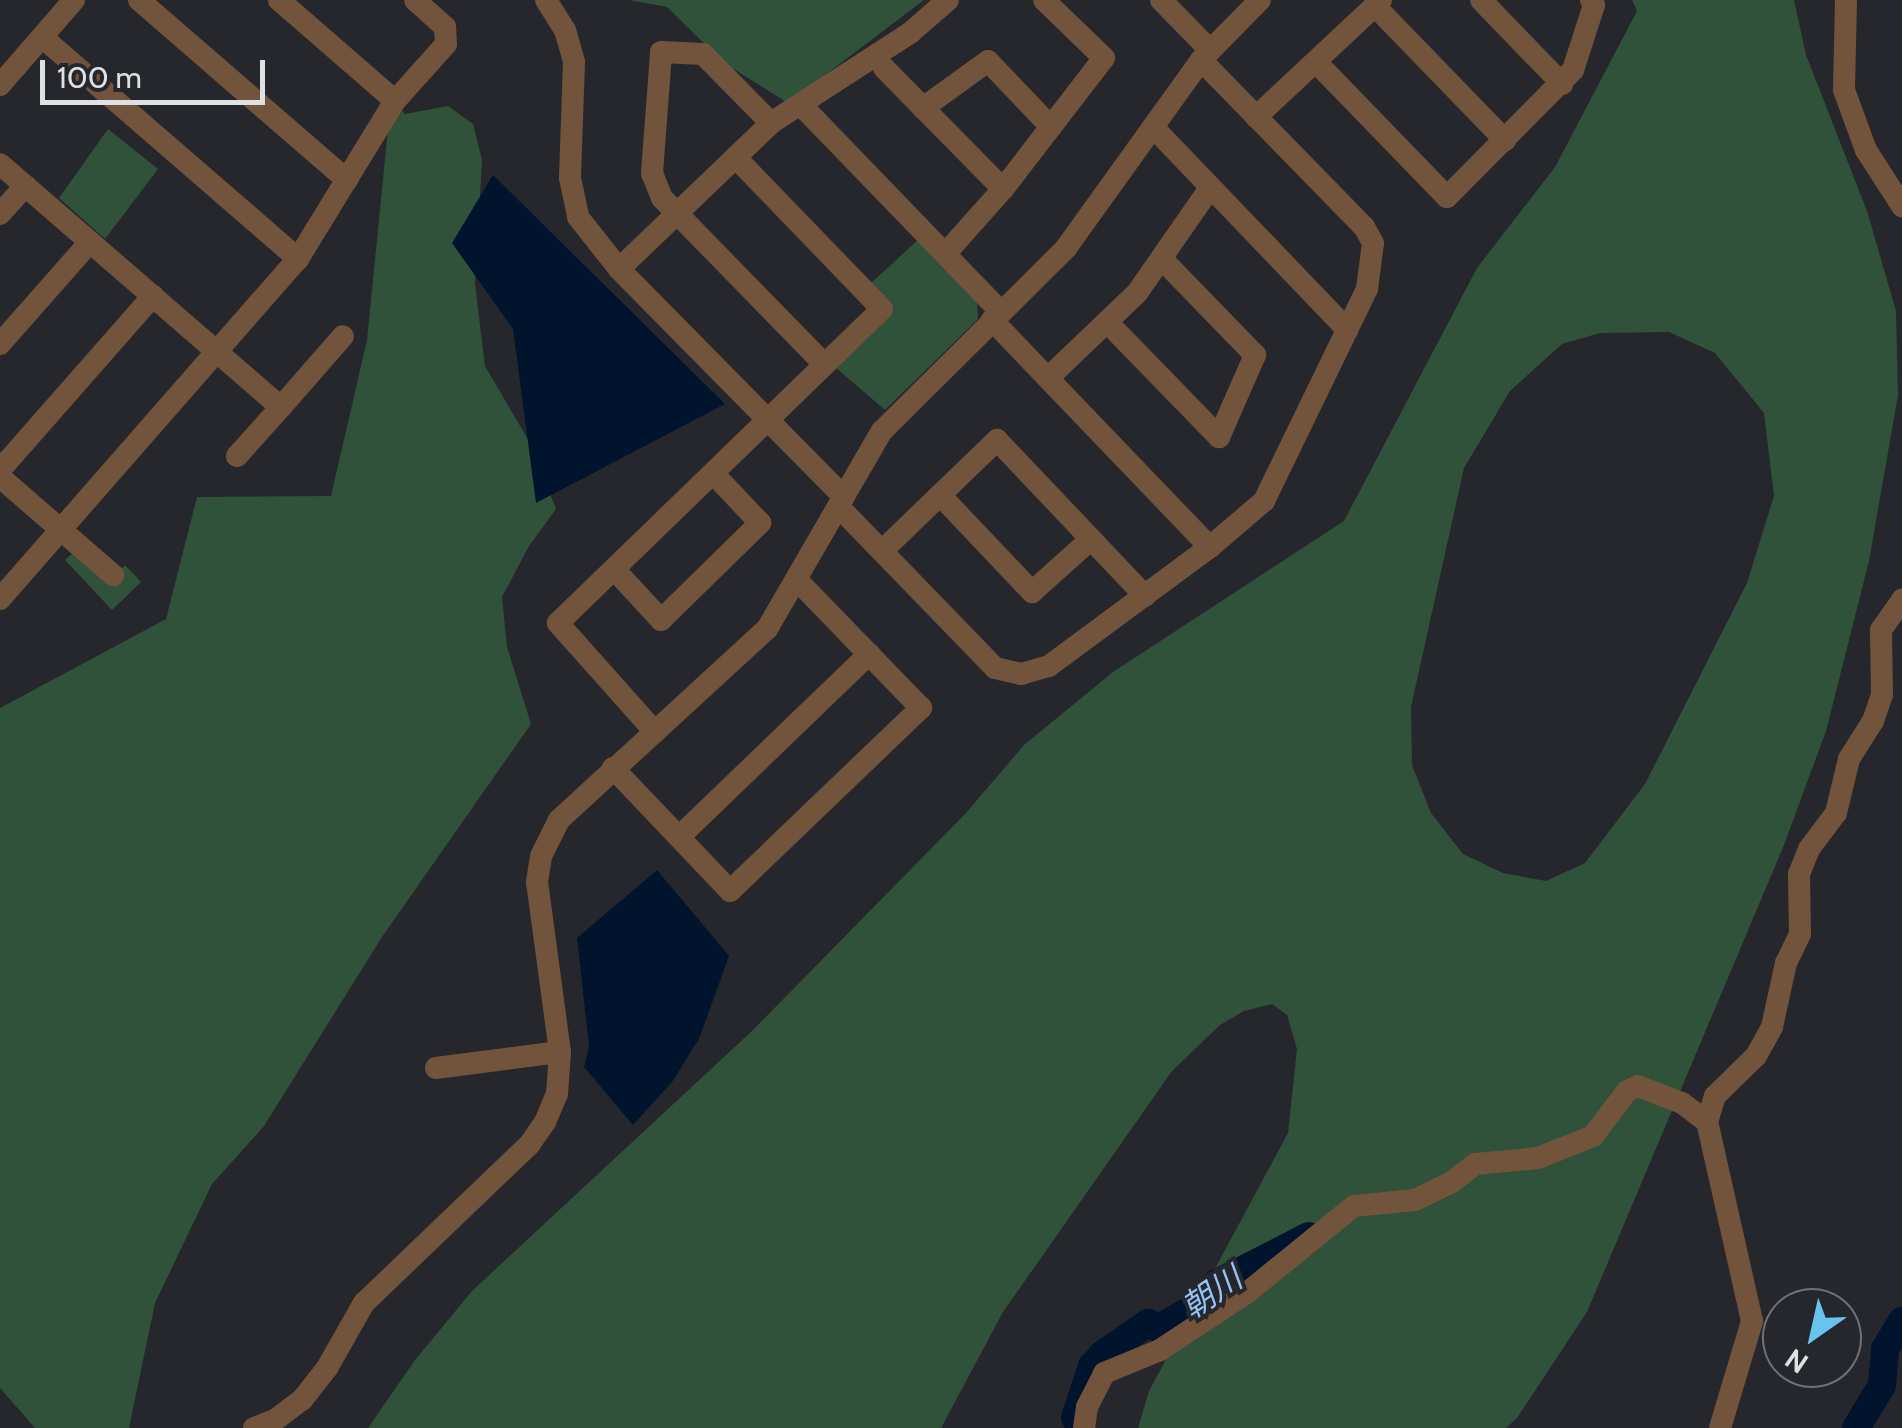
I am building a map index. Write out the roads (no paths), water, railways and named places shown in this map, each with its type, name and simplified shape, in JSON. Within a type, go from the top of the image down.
[{"type":"street","points":[[0,85],[74,0]]},
{"type":"street","points":[[139,0],[347,180]]},
{"type":"street","points":[[279,0],[396,102]]},
{"type":"street","points":[[546,0],[566,30],[574,62],[570,178],[574,202],[587,232],[767,420],[882,551],[980,654],[1008,673],[1035,672],[1049,666],[1210,547],[1264,501],[1367,290],[1374,244],[1364,227],[1256,117],[1161,0]]},
{"type":"street","points":[[619,269],[772,123],[910,33],[948,0]]},
{"type":"street","points":[[946,253],[1002,189],[1104,58],[1044,0]]},
{"type":"street","points":[[254,1428],[274,1420],[302,1400],[364,1303],[529,1145],[557,1094],[560,1052],[538,868],[546,844],[565,811],[751,647],[798,581],[882,431],[1078,232],[1206,55],[1260,0]]},
{"type":"street","points":[[1481,0],[1562,84]]},
{"type":"street","points":[[1316,62],[1447,197],[1562,84],[1580,54],[1591,0]]},
{"type":"street","points":[[1846,0],[1844,90],[1866,150],[1902,206]]},
{"type":"street","points":[[0,600],[298,259],[396,102],[446,44],[445,26],[420,2]]},
{"type":"street","points":[[1256,117],[1378,3],[1505,140]]},
{"type":"street","points":[[42,37],[298,259]]},
{"type":"street","points":[[772,123],[703,54],[660,52],[652,173],[662,198],[824,364]]},
{"type":"street","points":[[923,108],[988,60],[1051,127]]},
{"type":"street","points":[[884,68],[1002,189]]},
{"type":"street","points":[[802,106],[946,253],[1048,378],[1210,547]]},
{"type":"street","points":[[1152,127],[1348,330]]},
{"type":"street","points":[[655,732],[558,623],[882,309],[735,157]]},
{"type":"street","points":[[0,164],[281,407]]},
{"type":"street","points":[[0,214],[25,186]]},
{"type":"street","points":[[1048,378],[1109,324],[1162,260],[1210,188]]},
{"type":"street","points":[[0,344],[90,242]]},
{"type":"street","points":[[1109,324],[1219,437],[1255,355],[1162,260]]},
{"type":"street","points":[[113,576],[0,474],[153,296]]},
{"type":"street","points":[[237,456],[343,336]]},
{"type":"street","points":[[882,551],[997,440],[1145,596]]},
{"type":"street","points":[[615,570],[662,620],[760,523],[714,474]]},
{"type":"street","points":[[940,495],[1032,592],[1091,538]]},
{"type":"street","points":[[613,768],[730,892],[921,708],[798,581]]},
{"type":"street","points":[[1720,1428],[1752,1321],[1707,1122],[1715,1096],[1756,1056],[1772,1027],[1786,963],[1800,934],[1799,874],[1809,849],[1836,812],[1849,760],[1874,721],[1882,695],[1882,630],[1902,600]]},
{"type":"street","points":[[679,837],[869,654]]},
{"type":"street","points":[[436,1068],[560,1052]]},
{"type":"street","points":[[1084,1428],[1087,1407],[1104,1373],[1160,1350],[1248,1292],[1354,1206],[1415,1200],[1452,1182],[1474,1164],[1538,1158],[1574,1144],[1592,1136],[1627,1091],[1638,1086],[1682,1103],[1707,1122]]},
{"type":"water","points":[[493,175],[725,404],[536,503],[513,329],[452,243]]},
{"type":"water","points":[[657,870],[729,956],[699,1039],[672,1082],[633,1125],[584,1067],[589,1046],[577,938]]},
{"type":"waterway","name":"朝川","points":[[1075,1418],[1092,1366],[1103,1354],[1148,1323],[1158,1328],[1209,1300],[1217,1283],[1309,1236]]},
{"type":"waterway","points":[[1856,1428],[1882,1385],[1885,1349],[1902,1321]]}]
